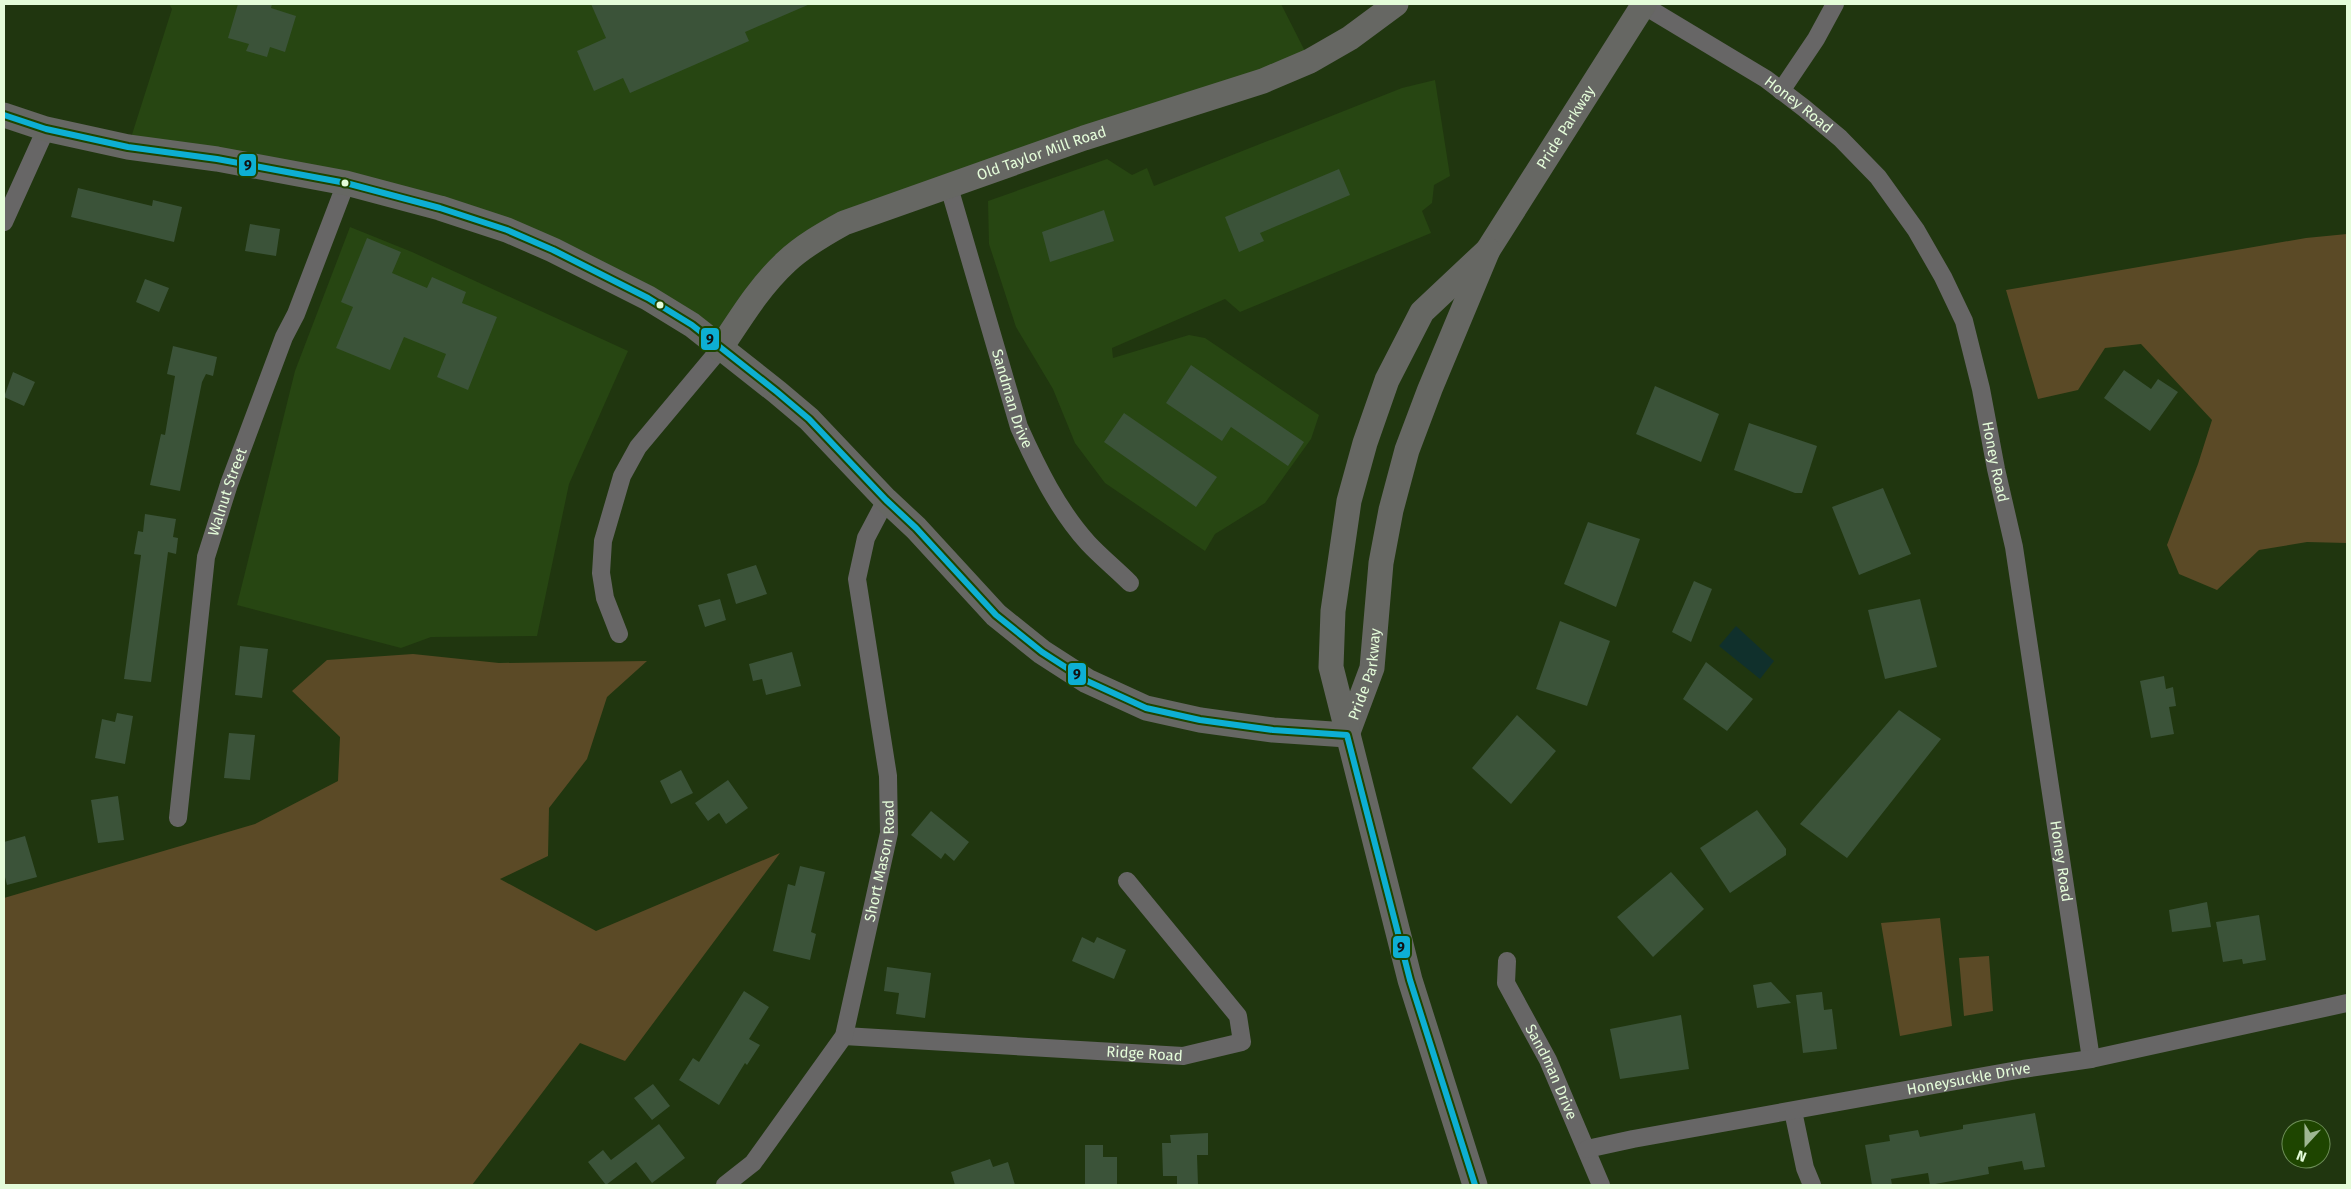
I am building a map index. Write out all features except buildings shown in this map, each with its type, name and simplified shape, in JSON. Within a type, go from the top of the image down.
[{"type":"street","name":"Old Taylor Mill Road","points":[[720,349],[760,290],[786,261],[814,240],[844,223],[1084,138],[1263,81],[1310,61],[1350,38],[1396,4]]},
{"type":"street","name":"Honey Road","points":[[1643,4],[1766,80],[1840,138],[1878,177],[1921,239],[1943,277],[1964,321],[1981,389],[1996,469],[2014,547],[2092,1059]]},
{"type":"street","name":"Pride Parkway","points":[[1347,735],[1372,668],[1381,563],[1391,510],[1407,450],[1488,250],[1643,4]]},
{"type":"street","points":[[1781,91],[1816,39],[1835,4]]},
{"type":"street","points":[[4,116],[46,129],[128,147],[217,159],[346,183],[440,208],[507,230],[553,250],[648,298],[692,326],[809,419],[886,500],[916,528],[996,615],[1042,652],[1088,681],[1146,708],[1200,720],[1273,730],[1347,735],[1410,980],[1475,1185]]},
{"type":"street","points":[[4,222],[46,129]]},
{"type":"street","name":"Walnut Street","points":[[178,818],[206,557],[229,484],[284,337],[296,314],[346,183]]},
{"type":"street","name":"Sandman Drive","points":[[949,187],[1019,427],[1032,456],[1059,505],[1087,542],[1130,583]]},
{"type":"street","name":"Pride Parkway","points":[[1347,735],[1331,667],[1333,611],[1349,501],[1364,443],[1387,380],[1422,312],[1488,250]]},
{"type":"street","points":[[619,634],[605,598],[600,573],[603,541],[622,476],[638,447],[720,349]]},
{"type":"street","name":"Short Mason Road","points":[[725,1185],[753,1163],[844,1036],[889,833],[888,776],[857,579],[866,538],[886,500]]},
{"type":"street","name":"Ridge Road","points":[[844,1036],[1183,1056],[1242,1042],[1238,1016],[1126,881]]},
{"type":"street","name":"Sandman Drive","points":[[1507,961],[1506,983],[1548,1060],[1601,1185]]},
{"type":"street","name":"Honeysuckle Drive","points":[[1587,1149],[2023,1069],[2092,1059],[2347,1003]]},
{"type":"street","points":[[1793,1111],[1805,1168],[1812,1185]]},
{"type":"shaded area","points":[[169,4],[1281,4],[1310,61],[814,240],[720,349],[507,230],[128,147],[172,9]]},
{"type":"shaded area","points":[[1435,80],[1450,176],[1434,185],[1432,203],[1422,211],[1431,233],[1240,312],[1225,299],[1112,348],[1113,358],[1189,335],[1205,338],[1319,415],[1311,439],[1265,503],[1215,534],[1205,551],[1105,483],[1075,443],[1053,389],[1016,327],[989,244],[988,201],[1107,159],[1132,175],[1147,168],[1154,186],[1402,88]]},
{"type":"shaded area","points":[[350,227],[412,252],[628,351],[569,484],[537,636],[431,637],[401,648],[237,605],[295,371]]},
{"type":"shaded area","points":[[2347,234],[2347,543],[2307,542],[2259,550],[2217,590],[2179,574],[2167,545],[2198,464],[2212,420],[2141,344],[2105,348],[2078,390],[2038,399],[2006,290],[2306,238]]},
{"type":"shaded area","points":[[413,654],[499,663],[647,661],[607,697],[587,759],[549,808],[548,856],[500,879],[596,931],[780,853],[625,1061],[580,1043],[472,1185],[4,1185],[4,898],[255,824],[338,781],[340,737],[292,691],[327,660]]},
{"type":"shaded area","points":[[1940,918],[1952,1026],[1900,1036],[1881,923]]},
{"type":"shaded area","points":[[1989,956],[1993,1011],[1964,1016],[1959,958]]},
{"type":"water","points":[[1736,626],[1774,661],[1760,679],[1719,646]]},
{"type":"transit line","name":"9","points":[[4,115],[46,129],[128,147],[217,159],[346,183],[440,208],[507,230],[553,250],[648,298],[692,325],[777,392],[809,419],[886,500],[916,528],[996,615],[1042,652],[1087,681],[1146,708],[1200,720],[1273,730],[1347,735],[1410,980],[1475,1185]]}]
